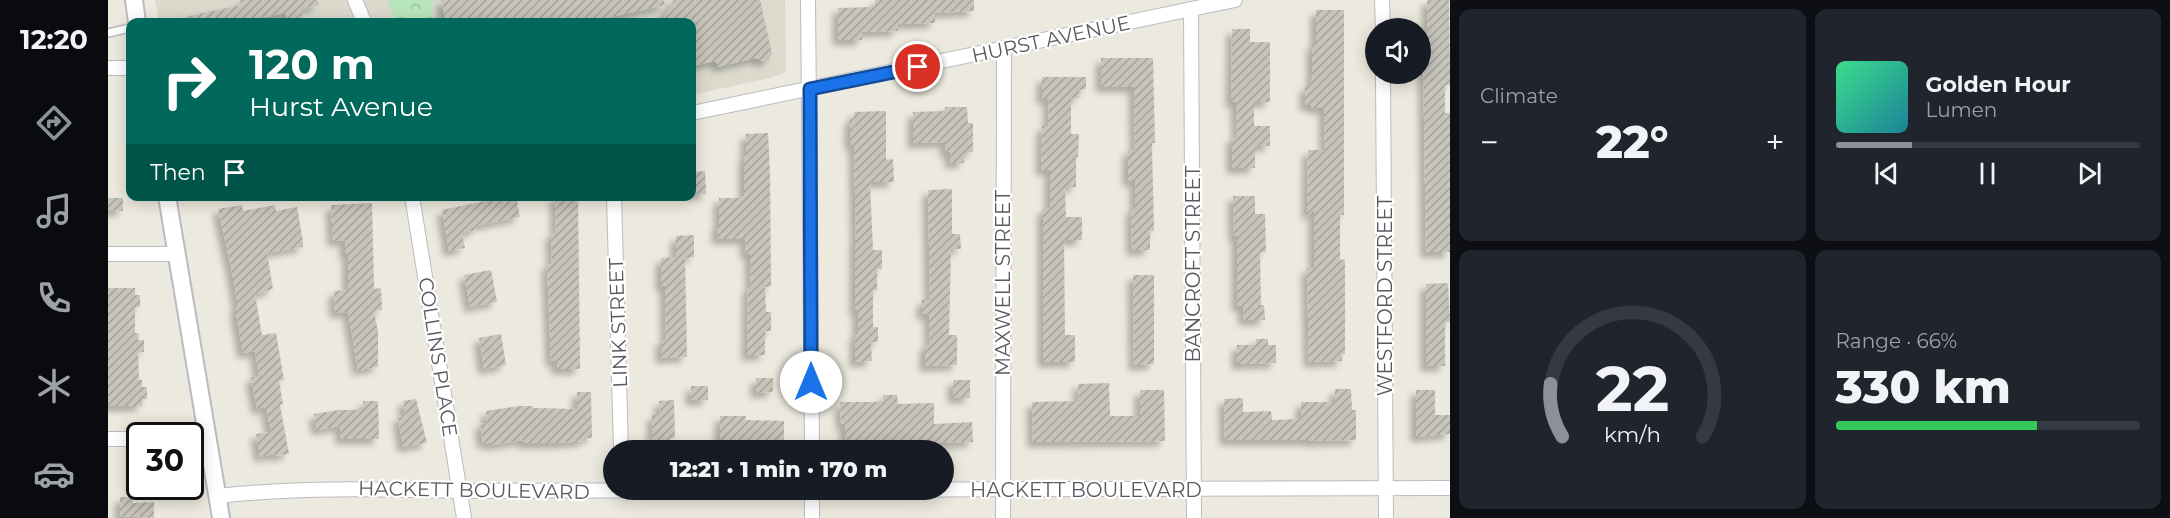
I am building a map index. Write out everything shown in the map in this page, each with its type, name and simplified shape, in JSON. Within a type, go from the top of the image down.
[{"type":"street","points":[[134,0],[136,18]]},
{"type":"street","points":[[355,0],[362,18]]},
{"type":"street","points":[[808,0],[812,440]]},
{"type":"street","name":"HURST AVENUE","points":[[696,112],[1235,0]]},
{"type":"street","points":[[1382,0],[1383,18]]},
{"type":"street","name":"BANCROFT STREET","points":[[1191,10],[1194,518]]},
{"type":"street","name":"MAXWELL STREET","points":[[1003,518],[1004,49]]},
{"type":"street","points":[[108,68],[126,68]]},
{"type":"street","name":"WESTFORD STREET","points":[[1383,84],[1386,518]]},
{"type":"street","points":[[168,201],[221,518]]},
{"type":"street","name":"COLLINS PLACE","points":[[413,201],[464,518]]},
{"type":"street","name":"LINK STREET","points":[[614,201],[621,440]]},
{"type":"street","points":[[108,254],[177,254]]},
{"type":"street","points":[[108,439],[126,439]]},
{"type":"street","name":"HACKETT BOULEVARD","points":[[954,490],[1450,488]]},
{"type":"street","name":"HACKETT BOULEVARD","points":[[218,496],[304,489],[603,490]]},
{"type":"street","points":[[812,500],[812,518]]},
{"type":"lane","points":[[108,33],[126,29]]},
{"type":"shaded area","points":[[155,0],[785,0],[786,72],[770,78],[696,94],[696,18],[158,18]]},
{"type":"green space","points":[[387,0],[435,0],[430,6],[433,18],[394,18]]},
{"type":"building","points":[[240,0],[318,0],[319,5],[301,9],[303,18],[287,18],[285,13],[262,18],[185,18],[241,5]]},
{"type":"building","points":[[441,0],[664,0],[665,5],[607,18],[445,18]]},
{"type":"building","points":[[674,0],[760,0],[772,54],[768,60],[762,61],[756,58],[718,67],[716,61],[696,65],[696,18],[663,18]]},
{"type":"building","points":[[875,0],[974,0],[974,11],[935,13],[935,23],[898,24],[898,31],[862,32],[862,40],[838,40],[838,8],[875,7]]},
{"type":"building","points":[[1427,0],[1449,0],[1450,85],[1445,85],[1445,113],[1450,113],[1450,252],[1426,252],[1423,84],[1431,84],[1431,18],[1427,18]]},
{"type":"building","points":[[1316,10],[1344,10],[1344,215],[1340,215],[1340,260],[1345,259],[1345,354],[1342,354],[1342,361],[1309,362],[1307,268],[1314,268],[1314,210],[1307,216],[1308,150],[1325,150],[1324,108],[1311,108],[1312,105],[1305,105],[1305,86],[1311,86],[1312,78],[1312,44],[1316,44]]},
{"type":"building","points":[[1232,29],[1250,29],[1250,42],[1270,42],[1270,102],[1254,102],[1254,126],[1270,126],[1270,146],[1255,146],[1255,168],[1232,168],[1232,137],[1237,137],[1236,102],[1231,102]]},
{"type":"building","points":[[1101,58],[1153,58],[1154,231],[1150,231],[1150,250],[1132,250],[1131,210],[1135,209],[1135,181],[1128,181],[1128,150],[1135,150],[1134,87],[1101,87]]},
{"type":"building","points":[[1042,77],[1086,77],[1086,89],[1079,90],[1079,98],[1071,98],[1071,134],[1079,134],[1076,187],[1065,187],[1066,217],[1082,217],[1082,240],[1064,240],[1065,335],[1075,335],[1075,362],[1043,362],[1043,208],[1050,208],[1050,170],[1041,170],[1042,126],[1048,126],[1049,99],[1042,99]]},
{"type":"building","points":[[945,107],[967,107],[968,123],[973,123],[973,152],[964,152],[964,163],[950,163],[950,152],[945,152],[945,142],[913,143],[913,112],[945,111]]},
{"type":"building","points":[[886,111],[886,160],[893,159],[894,182],[870,182],[873,250],[882,250],[882,269],[877,269],[877,291],[873,290],[873,327],[878,327],[878,342],[871,342],[872,361],[855,362],[858,310],[855,310],[854,145],[850,145],[850,119],[854,119],[854,112]]},
{"type":"building","points":[[768,133],[771,286],[765,287],[766,312],[771,312],[771,331],[765,331],[765,355],[747,355],[748,287],[751,287],[750,253],[746,254],[745,239],[717,239],[719,198],[744,196],[746,134]]},
{"type":"building","points":[[705,171],[706,194],[696,194],[696,172]]},
{"type":"building","points":[[952,189],[952,234],[960,234],[961,249],[951,249],[949,335],[957,335],[957,365],[925,366],[925,345],[930,345],[929,314],[922,314],[922,300],[930,300],[928,190]]},
{"type":"building","points":[[1233,196],[1255,196],[1255,214],[1265,214],[1266,252],[1260,252],[1261,305],[1264,305],[1265,320],[1244,320],[1243,306],[1237,306],[1237,236],[1234,236]]},
{"type":"building","points":[[108,198],[123,198],[123,211],[108,210]]},
{"type":"building","points":[[486,201],[517,201],[520,217],[475,226],[476,230],[462,233],[465,248],[449,251],[442,210]]},
{"type":"building","points":[[555,201],[578,201],[580,369],[557,369],[557,361],[551,361],[547,264],[552,264],[551,233],[556,233]]},
{"type":"building","points":[[372,203],[374,289],[381,288],[382,310],[374,311],[378,331],[378,367],[358,370],[348,312],[335,313],[334,291],[348,290],[348,254],[345,254],[345,240],[333,241],[331,205]]},
{"type":"building","points":[[242,205],[243,211],[275,205],[276,211],[297,207],[303,247],[267,253],[273,289],[255,294],[262,335],[276,333],[284,380],[279,381],[283,404],[280,405],[289,454],[260,457],[256,434],[271,432],[266,407],[257,409],[251,377],[259,376],[255,351],[243,353],[236,313],[238,306],[218,209]]},
{"type":"building","points":[[694,235],[694,257],[685,258],[687,357],[661,358],[661,340],[666,340],[665,286],[661,286],[661,258],[676,257],[676,236]]},
{"type":"building","points":[[491,270],[497,302],[470,307],[464,275]]},
{"type":"building","points":[[1133,275],[1154,275],[1154,364],[1134,365]]},
{"type":"building","points":[[1448,283],[1450,322],[1445,322],[1445,366],[1426,366],[1426,284]]},
{"type":"building","points":[[108,288],[135,288],[135,295],[140,295],[140,307],[135,307],[135,333],[139,333],[138,340],[144,340],[144,352],[138,352],[139,380],[142,380],[142,387],[147,387],[147,399],[142,399],[142,406],[108,406]]},
{"type":"building","points":[[501,334],[506,365],[484,369],[479,338]]},
{"type":"building","points":[[1256,339],[1268,339],[1268,345],[1276,345],[1276,363],[1237,364],[1237,345],[1256,345]]},
{"type":"building","points":[[756,378],[773,378],[773,392],[756,393]]},
{"type":"building","points":[[953,380],[970,380],[970,398],[953,398]]},
{"type":"building","points":[[1109,383],[1110,416],[1140,416],[1140,390],[1164,390],[1165,441],[1033,442],[1032,402],[1079,401],[1078,384]]},
{"type":"building","points":[[691,386],[708,386],[708,400],[691,400]]},
{"type":"building","points":[[1335,389],[1351,389],[1352,410],[1356,410],[1356,440],[1225,440],[1224,399],[1243,398],[1243,412],[1271,411],[1272,420],[1301,419],[1301,402],[1335,402]]},
{"type":"building","points":[[1416,390],[1435,390],[1435,415],[1450,415],[1450,434],[1416,437]]},
{"type":"building","points":[[577,392],[591,392],[592,438],[583,438],[584,441],[558,443],[523,443],[523,440],[492,445],[491,442],[483,444],[480,424],[487,423],[486,411],[519,406],[577,409]]},
{"type":"building","points":[[883,395],[897,395],[898,404],[934,403],[934,424],[972,422],[973,442],[845,440],[845,424],[841,424],[840,402],[883,402]]},
{"type":"building","points":[[416,399],[427,443],[403,447],[398,417],[405,416],[403,401]]},
{"type":"building","points":[[674,400],[675,438],[670,438],[670,440],[653,440],[652,415],[660,415],[659,401]]},
{"type":"building","points":[[363,401],[378,401],[379,439],[341,439],[340,426],[317,430],[314,414],[339,410],[363,410]]},
{"type":"building","points":[[720,416],[746,416],[745,420],[784,421],[784,440],[720,440]]},
{"type":"building","points":[[120,497],[133,500],[133,503],[154,502],[154,518],[120,516]]},
{"type":"route","points":[[811,382],[810,89],[918,67]]}]
